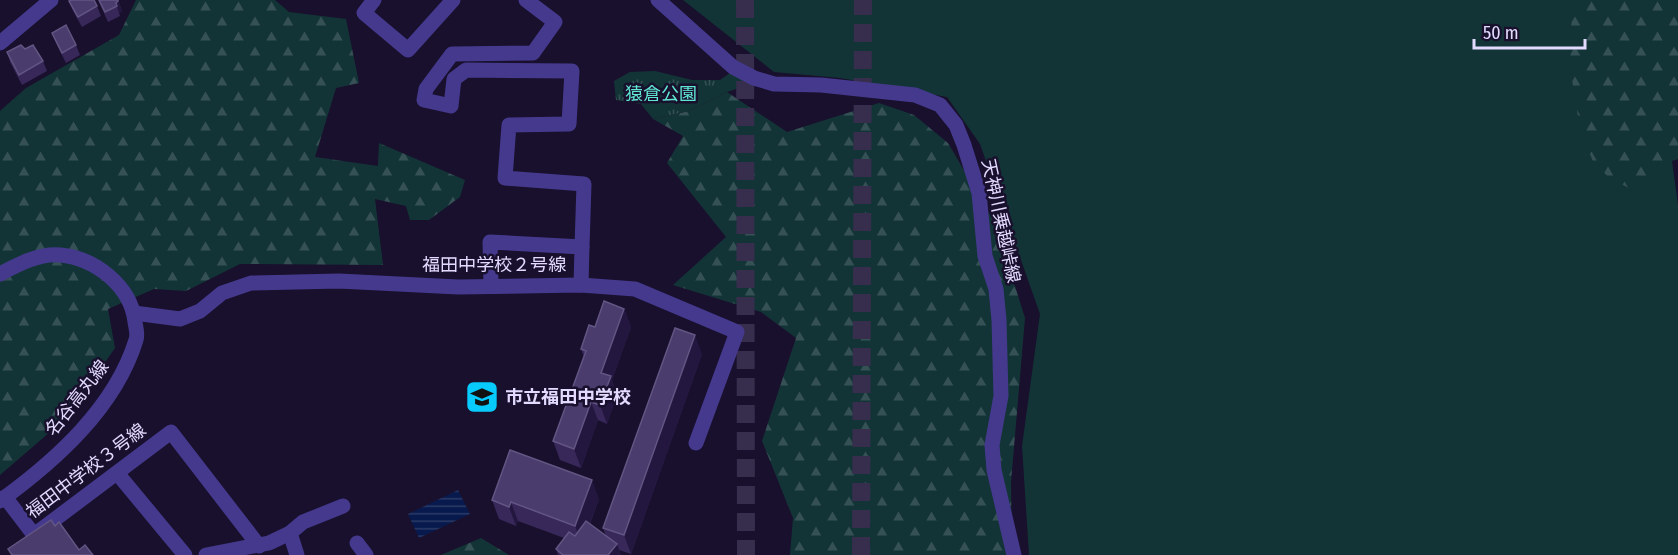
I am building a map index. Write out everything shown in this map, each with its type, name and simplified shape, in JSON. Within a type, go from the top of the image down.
[{"type":"street","points":[[0,43],[51,0]]},
{"type":"street","points":[[374,0],[364,13],[408,50],[453,0]]},
{"type":"street","points":[[526,0],[555,22],[533,53],[452,54],[426,89],[424,100],[451,106],[454,79],[466,70],[572,71],[569,124],[509,125],[505,178],[584,184],[581,285]]},
{"type":"street","name":"天神川乗越峠線","points":[[658,0],[733,67],[754,78],[774,84],[821,85],[915,95],[940,105],[956,125],[979,193],[985,256],[996,289],[1001,396],[992,445],[994,470],[1014,555]]},
{"type":"street","points":[[491,286],[490,242],[582,247]]},
{"type":"street","name":"名谷高丸線","points":[[0,274],[22,262],[58,255],[86,261],[109,276],[123,290],[134,313],[137,337],[126,366],[106,399],[72,441],[3,499]]},
{"type":"street","name":"福田中学校２号線","points":[[134,313],[180,319],[200,311],[222,293],[250,282],[339,280],[458,287],[581,285],[635,289],[737,332],[696,443]]},
{"type":"street","name":"福田中学校３号線","points":[[3,499],[34,535],[171,432],[259,546]]},
{"type":"street","points":[[117,473],[185,555]]},
{"type":"street","points":[[206,555],[259,546],[290,533],[303,522],[343,506]]},
{"type":"street","points":[[290,533],[297,555]]},
{"type":"green space","points":[[136,0],[275,0],[289,12],[346,19],[359,83],[336,88],[315,157],[378,166],[379,143],[465,180],[460,197],[429,220],[410,220],[406,206],[375,199],[383,265],[240,264],[186,291],[154,289],[108,309],[115,348],[65,419],[0,475],[0,111],[26,88],[119,35]]},
{"type":"green space","points":[[683,0],[1678,0],[1678,159],[1672,161],[1678,205],[1678,555],[1029,555],[1022,446],[1040,314],[980,144],[947,97],[840,78],[774,72]]},
{"type":"green space","points":[[1572,0],[1678,0],[1678,159],[1672,160],[1643,195],[1611,179],[1594,164],[1580,129],[1570,67]]},
{"type":"green space","name":"猿倉公園","points":[[655,71],[692,80],[720,80],[733,71],[754,83],[727,92],[689,111],[653,119],[641,104],[616,100],[614,81],[630,72]]},
{"type":"green space","points":[[727,92],[787,132],[879,103],[914,115],[948,143],[996,225],[1025,318],[1011,482],[1012,555],[790,555],[793,518],[762,441],[796,338],[761,312],[673,285],[726,237],[667,163],[683,136],[653,119],[689,111]]},
{"type":"green space","points":[[481,538],[509,555],[441,555]]},
{"type":"water","points":[[458,490],[470,514],[419,538],[408,514]]},
{"type":"building","points":[[94,0],[97,6],[78,17],[69,1]]},
{"type":"building","points":[[99,0],[118,1],[117,6],[105,12]]},
{"type":"building","points":[[66,25],[76,45],[62,53],[52,33]]},
{"type":"building","points":[[21,45],[25,49],[33,45],[43,61],[19,75],[7,52]]},
{"type":"building","points":[[604,301],[624,309],[601,373],[611,376],[600,405],[591,402],[574,449],[553,441],[586,351],[581,349],[589,325],[595,327]]},
{"type":"building","points":[[675,328],[695,335],[624,535],[603,528]]},
{"type":"building","points":[[510,450],[592,480],[575,526],[511,502],[509,507],[492,500]]},
{"type":"building","points":[[51,520],[55,526],[59,522],[79,550],[85,545],[93,555],[12,555],[8,549]]},
{"type":"building","points":[[586,521],[617,544],[608,555],[563,555],[556,549],[569,532],[575,536]]},
{"type":"tunnel","points":[[745,0],[746,555]]},
{"type":"tunnel","points":[[861,555],[863,0]]},
{"type":"place","name":"市立福田中学校","points":[[482,397]]}]
